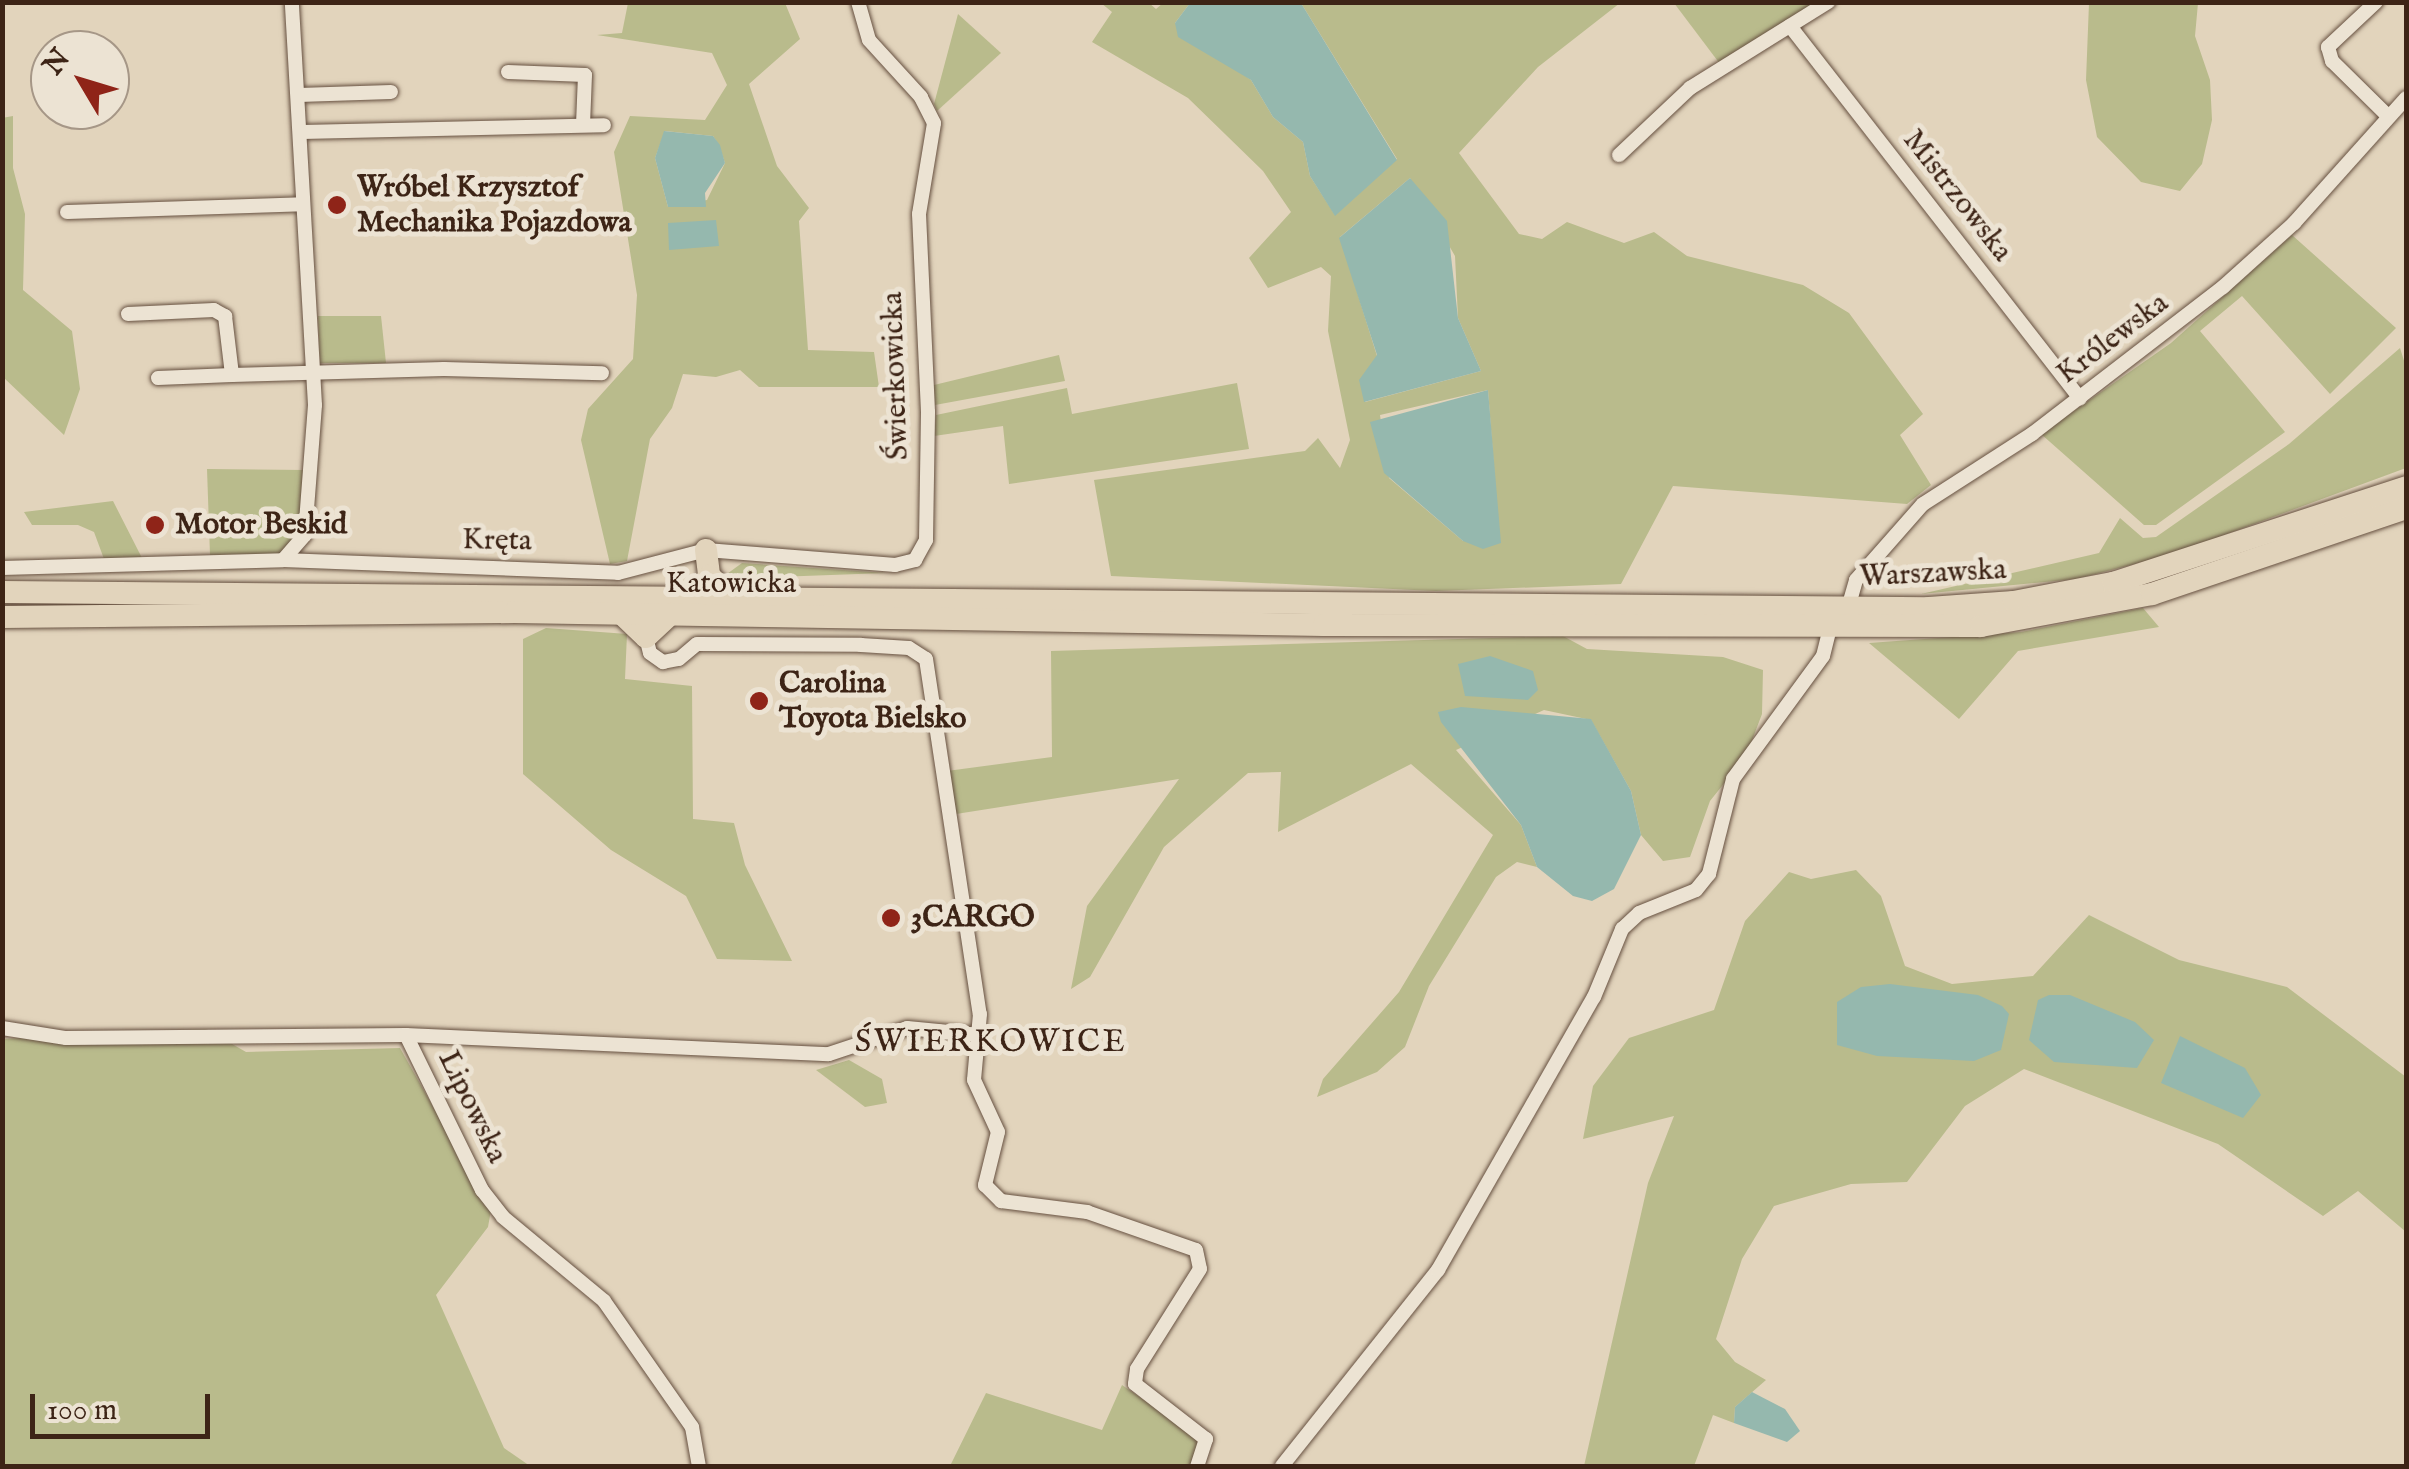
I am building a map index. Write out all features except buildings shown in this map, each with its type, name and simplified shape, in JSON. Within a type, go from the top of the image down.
[{"type":"main road","name":"Warszawska","points":[[1444,604],[1962,606],[2066,593],[2186,562],[2406,486]]},
{"type":"main road","name":"Warszawska","points":[[1459,626],[1982,626],[2106,606],[2406,508]]},
{"type":"main road","points":[[706,550],[708,576],[731,596]]},
{"type":"main road","name":"Katowicka","points":[[2,592],[1444,604]]},
{"type":"main road","points":[[622,614],[646,636],[671,614]]},
{"type":"main road","name":"Katowicka","points":[[2,617],[671,614],[1459,626]]},
{"type":"street","points":[[283,560],[306,536],[314,471],[302,132],[292,2]]},
{"type":"street","name":"Świerkowicka","points":[[706,550],[895,565],[915,560],[926,540],[928,412],[919,214],[934,123],[920,97],[869,40],[858,2]]},
{"type":"street","points":[[1619,155],[1667,105],[1828,2]]},
{"type":"street","points":[[2376,2],[2328,47],[2332,61],[2388,116]]},
{"type":"street","name":"Mistrzowska","points":[[1790,26],[2080,399]]},
{"type":"street","points":[[508,72],[585,75],[583,125]]},
{"type":"street","points":[[299,95],[391,92]]},
{"type":"street","name":"Królewska","points":[[1848,608],[1856,580],[1923,504],[2080,399],[2294,223],[2406,98]]},
{"type":"street","points":[[302,132],[604,125]]},
{"type":"street","points":[[66,212],[304,204]]},
{"type":"street","points":[[128,314],[214,310],[225,316],[232,374]]},
{"type":"street","points":[[158,378],[312,370],[602,373]]},
{"type":"street","name":"Kręta","points":[[2,568],[283,560],[618,573],[706,550]]},
{"type":"street","points":[[1282,1466],[1438,1270],[1594,997],[1622,929],[1639,913],[1696,890],[1709,874],[1733,778],[1823,656],[1830,628]]},
{"type":"street","points":[[646,636],[650,653],[663,662],[698,644],[909,648],[926,659],[980,1035],[974,1080],[998,1132],[985,1175],[989,1194],[1086,1212],[1196,1250],[1200,1269],[1137,1369],[1135,1384],[1206,1438],[1196,1466]]},
{"type":"street","name":"Lipowska","points":[[2,1028],[66,1038],[406,1035],[482,1190],[503,1217],[604,1301],[692,1427],[699,1466]]},
{"type":"street","points":[[406,1035],[828,1054],[907,1028],[980,1035]]},
{"type":"green space","points":[[628,3],[785,3],[800,39],[749,84],[777,166],[809,208],[799,221],[808,350],[874,352],[879,387],[759,387],[740,370],[716,377],[683,374],[672,408],[650,439],[627,561],[610,564],[581,440],[588,409],[633,359],[637,295],[614,152],[630,116],[705,120],[727,85],[712,53],[597,35],[622,33]],"holes":[[[665,131],[713,136],[725,163],[707,200],[668,207],[655,158]]]},
{"type":"green space","points":[[1101,3],[1149,3],[1156,9],[1163,3],[1190,3],[1175,23],[1251,80],[1273,117],[1303,142],[1310,176],[1335,215],[1397,159],[1301,3],[1620,3],[1538,67],[1459,153],[1519,234],[1542,239],[1567,222],[1624,243],[1654,232],[1687,256],[1803,285],[1849,313],[1923,414],[1900,435],[1931,485],[1907,504],[1673,486],[1621,584],[1436,591],[1111,576],[1094,480],[1305,451],[1318,438],[1340,468],[1350,440],[1328,331],[1331,276],[1321,267],[1268,288],[1249,258],[1291,212],[1263,171],[1188,98],[1092,42],[1112,12]],"holes":[[[1410,178],[1455,256],[1458,318],[1481,371],[1365,402],[1377,356],[1340,237]],[[1488,390],[1497,508],[1463,541],[1389,478],[1380,415]]]},
{"type":"green space","points":[[1674,3],[1817,3],[1720,64]]},
{"type":"green space","points":[[2089,3],[2198,3],[2195,36],[2210,80],[2212,120],[2202,164],[2180,191],[2141,182],[2097,137],[2086,80]]},
{"type":"green space","points":[[958,14],[1001,53],[937,111],[934,104]]},
{"type":"green space","points":[[13,116],[13,168],[25,214],[23,290],[72,331],[80,389],[64,435],[3,377],[2,118]]},
{"type":"green space","points":[[2292,235],[2396,328],[2330,394],[2242,296],[2200,331],[2285,432],[2156,525],[2144,525],[2041,434],[2171,343]]},
{"type":"green space","points":[[318,316],[381,316],[386,363],[320,363]]},
{"type":"green space","points":[[2400,348],[2406,367],[2406,468],[2170,555],[2076,579],[1921,594],[2099,553],[2120,518],[2143,538],[2156,537],[2289,444]]},
{"type":"green space","points":[[1059,355],[1065,381],[935,405],[934,385]]},
{"type":"green space","points":[[1237,383],[1249,449],[1009,484],[1003,426],[934,436],[936,415],[1067,388],[1072,414]]},
{"type":"green space","points":[[207,469],[305,470],[299,531],[281,554],[210,555]]},
{"type":"green space","points":[[113,501],[142,558],[104,559],[94,532],[78,525],[32,525],[24,512]]},
{"type":"green space","points":[[742,563],[886,573],[720,579]]},
{"type":"green space","points":[[2143,608],[2159,627],[2018,651],[1959,719],[1869,643],[2021,632]]},
{"type":"green space","points":[[546,628],[627,634],[625,679],[692,686],[693,819],[734,823],[745,865],[792,961],[717,959],[686,896],[611,850],[523,774],[523,639]]},
{"type":"green space","points":[[1563,636],[1587,649],[1723,657],[1763,670],[1762,714],[1746,756],[1710,801],[1690,857],[1663,861],[1641,835],[1631,791],[1591,720],[1544,710],[1456,750],[1521,825],[1537,867],[1517,862],[1496,877],[1429,986],[1405,1047],[1377,1072],[1317,1097],[1323,1079],[1399,992],[1493,835],[1411,764],[1278,832],[1281,772],[1248,773],[1164,847],[1090,977],[1071,989],[1087,906],[1179,779],[956,814],[947,771],[1052,757],[1051,651]]},
{"type":"green space","points":[[1856,870],[1881,896],[1905,966],[1952,984],[2033,976],[2089,915],[2179,960],[2287,987],[2406,1077],[2406,1232],[2358,1191],[2323,1216],[2218,1144],[2024,1069],[1965,1106],[1907,1182],[1851,1184],[1774,1206],[1742,1259],[1716,1339],[1735,1362],[1766,1380],[1735,1407],[1734,1423],[1713,1415],[1694,1466],[1584,1466],[1648,1183],[1674,1116],[1583,1139],[1593,1086],[1629,1038],[1714,1010],[1745,921],[1789,872],[1811,879]]},
{"type":"green space","points":[[206,1029],[246,1052],[400,1048],[491,1210],[488,1227],[436,1295],[504,1448],[530,1466],[3,1466],[2,1039]]},
{"type":"green space","points":[[849,1060],[882,1079],[887,1103],[865,1107],[816,1070]]},
{"type":"green space","points":[[1122,1385],[1192,1433],[1198,1442],[1191,1466],[950,1466],[986,1393],[1102,1430]]},
{"type":"water","points":[[1190,3],[1301,3],[1397,160],[1335,216],[1310,176],[1303,142],[1273,117],[1251,80],[1178,37],[1175,23]]},
{"type":"water","points":[[664,131],[713,136],[720,145],[725,163],[705,193],[706,207],[668,207],[655,158]]},
{"type":"water","points":[[1410,178],[1447,221],[1458,318],[1481,371],[1364,402],[1359,380],[1377,355],[1339,238]]},
{"type":"water","points":[[716,220],[719,246],[669,250],[668,223]]},
{"type":"water","points":[[1488,390],[1501,543],[1483,549],[1463,541],[1384,473],[1370,422]]},
{"type":"water","points":[[1490,656],[1533,671],[1538,690],[1528,700],[1465,696],[1458,664]]},
{"type":"water","points":[[1461,707],[1591,719],[1631,791],[1641,835],[1614,889],[1592,901],[1573,896],[1537,867],[1521,825],[1441,722],[1438,712]]},
{"type":"water","points":[[1890,984],[1978,995],[2002,1006],[2009,1014],[2001,1050],[1974,1061],[1877,1056],[1837,1045],[1837,1002],[1861,987]]},
{"type":"water","points":[[2049,995],[2070,995],[2135,1022],[2154,1040],[2137,1068],[2054,1062],[2029,1040],[2038,1000]]},
{"type":"water","points":[[2180,1036],[2245,1068],[2261,1095],[2243,1118],[2161,1083]]},
{"type":"water","points":[[1752,1392],[1785,1409],[1800,1431],[1787,1442],[1734,1423],[1735,1407]]},
{"type":"place","name":"Wróbel Krzysztof Mechanika Pojazdowa","points":[[337,205]]},
{"type":"place","name":"Motor Beskid","points":[[155,525]]},
{"type":"place","name":"Carolina Toyota Bielsko","points":[[759,701]]},
{"type":"place","name":"3CARGO","points":[[891,918]]},
{"type":"district","name":"ŚWIERKOWICE","points":[[991,1043]]}]
